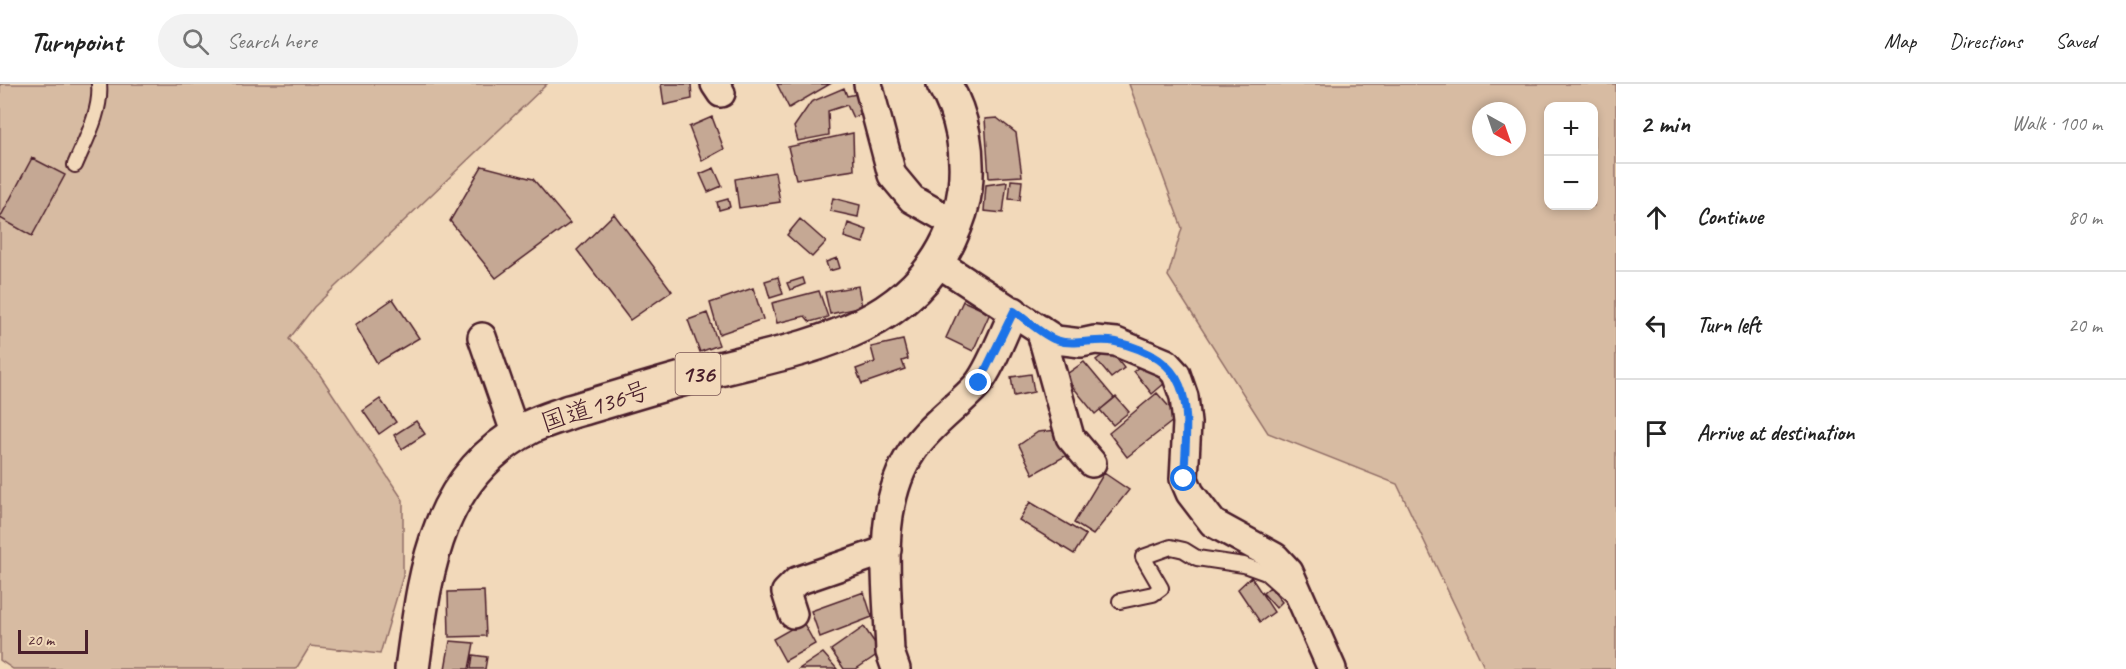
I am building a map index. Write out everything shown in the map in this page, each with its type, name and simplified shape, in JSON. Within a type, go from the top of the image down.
[{"type":"highway","name":"国道136号","points":[[412,669],[428,562],[451,502],[489,456],[516,435],[531,426],[569,412],[836,337],[875,321],[915,290],[938,263],[963,204],[967,166],[964,136],[944,84]]},
{"type":"street","points":[[868,84],[892,175],[912,199],[956,225]]},
{"type":"street","points":[[938,263],[1056,340],[1116,342],[1166,363],[1176,374],[1184,397],[1187,423],[1184,479],[1190,493],[1213,523],[1275,556],[1289,572],[1332,669]]},
{"type":"street","points":[[896,669],[890,652],[887,550],[893,492],[912,450],[948,411],[979,383],[1014,311]]},
{"type":"street","points":[[1040,329],[1071,437],[1092,463]]},
{"type":"street","points":[[482,337],[516,435]]},
{"type":"street","points":[[794,614],[786,592],[797,581],[887,550]]},
{"type":"lane","points":[[75,165],[94,120],[100,93],[99,84]]},
{"type":"lane","points":[[1120,601],[1153,594],[1161,588],[1143,557],[1171,547],[1184,550],[1197,558],[1244,565],[1266,573],[1303,605]]},
{"type":"shaded area","points":[[0,84],[547,84],[314,307],[289,339],[320,375],[403,500],[403,576],[380,654],[310,646],[296,669],[13,669],[0,660]]},
{"type":"shaded area","points":[[1129,84],[1616,84],[1616,669],[1485,669],[1397,484],[1268,433],[1168,276],[1182,228]]},
{"type":"building","points":[[661,84],[691,84],[692,99],[664,105]]},
{"type":"building","points":[[777,84],[830,84],[789,108]]},
{"type":"building","points":[[844,88],[847,96],[862,93],[865,112],[853,118],[847,105],[828,111],[829,135],[798,141],[794,127],[811,102]]},
{"type":"building","points":[[712,117],[724,149],[702,161],[689,127]]},
{"type":"building","points":[[997,118],[1016,133],[1022,176],[989,178],[985,119]]},
{"type":"building","points":[[853,133],[854,170],[796,179],[788,147]]},
{"type":"building","points":[[32,158],[65,175],[32,236],[0,218]]},
{"type":"building","points":[[482,166],[533,179],[570,223],[496,278],[450,221]]},
{"type":"building","points":[[714,168],[722,186],[708,192],[700,174]]},
{"type":"building","points":[[775,172],[780,202],[739,208],[735,179]]},
{"type":"building","points":[[1011,180],[1022,181],[1020,200],[1009,199]]},
{"type":"building","points":[[1007,182],[1003,213],[984,211],[986,185]]},
{"type":"building","points":[[833,198],[860,205],[858,217],[830,211]]},
{"type":"building","points":[[728,199],[730,207],[719,210],[717,202]]},
{"type":"building","points":[[614,214],[672,291],[630,320],[577,250]]},
{"type":"building","points":[[800,219],[826,242],[812,257],[787,235]]},
{"type":"building","points":[[848,223],[867,230],[863,243],[844,237]]},
{"type":"building","points":[[837,258],[840,268],[829,271],[826,262]]},
{"type":"building","points":[[778,277],[783,294],[770,298],[765,281]]},
{"type":"building","points":[[803,278],[805,284],[790,290],[787,283]]},
{"type":"building","points":[[858,286],[862,307],[830,314],[825,292]]},
{"type":"building","points":[[753,288],[763,319],[719,334],[710,303]]},
{"type":"building","points":[[819,291],[828,317],[810,322],[805,316],[777,323],[772,303]]},
{"type":"building","points":[[393,299],[419,338],[377,363],[355,325]]},
{"type":"building","points":[[963,301],[990,313],[973,351],[946,338]]},
{"type":"building","points":[[707,313],[719,345],[700,352],[688,320]]},
{"type":"building","points":[[903,340],[908,359],[902,361],[905,369],[862,384],[856,369],[875,362],[871,347]]},
{"type":"building","points":[[1110,350],[1124,368],[1111,378],[1096,360]]},
{"type":"building","points":[[1147,360],[1165,383],[1152,394],[1134,371]]},
{"type":"building","points":[[1084,362],[1114,398],[1095,414],[1064,376]]},
{"type":"building","points":[[1031,374],[1034,392],[1014,396],[1011,377]]},
{"type":"building","points":[[1157,393],[1178,417],[1127,457],[1109,433]]},
{"type":"building","points":[[1116,397],[1129,412],[1113,425],[1100,410]]},
{"type":"building","points":[[380,399],[396,422],[379,434],[363,411]]},
{"type":"building","points":[[416,421],[425,434],[402,449],[394,435]]},
{"type":"building","points":[[1058,430],[1069,454],[1033,474],[1019,445],[1038,432]]},
{"type":"building","points":[[1104,473],[1129,490],[1093,535],[1074,523]]},
{"type":"building","points":[[1030,502],[1086,535],[1074,554],[1019,520]]},
{"type":"building","points":[[1251,577],[1274,612],[1260,622],[1238,589]]},
{"type":"building","points":[[1270,587],[1282,602],[1276,608],[1263,593]]},
{"type":"building","points":[[484,591],[486,636],[449,637],[448,592]]},
{"type":"building","points":[[864,592],[872,617],[820,637],[811,611]]},
{"type":"building","points":[[803,622],[815,644],[785,661],[773,639]]},
{"type":"building","points":[[864,627],[881,652],[856,669],[844,669],[831,650]]},
{"type":"building","points":[[450,641],[474,643],[469,669],[445,669]]},
{"type":"building","points":[[823,653],[837,669],[799,669]]},
{"type":"building","points":[[473,655],[487,657],[485,669],[471,669]]},
{"type":"route","points":[[979,383],[1014,311],[1056,340],[1081,343],[1095,340],[1116,342],[1150,355],[1166,363],[1176,374],[1184,397],[1187,423],[1184,479]]}]
